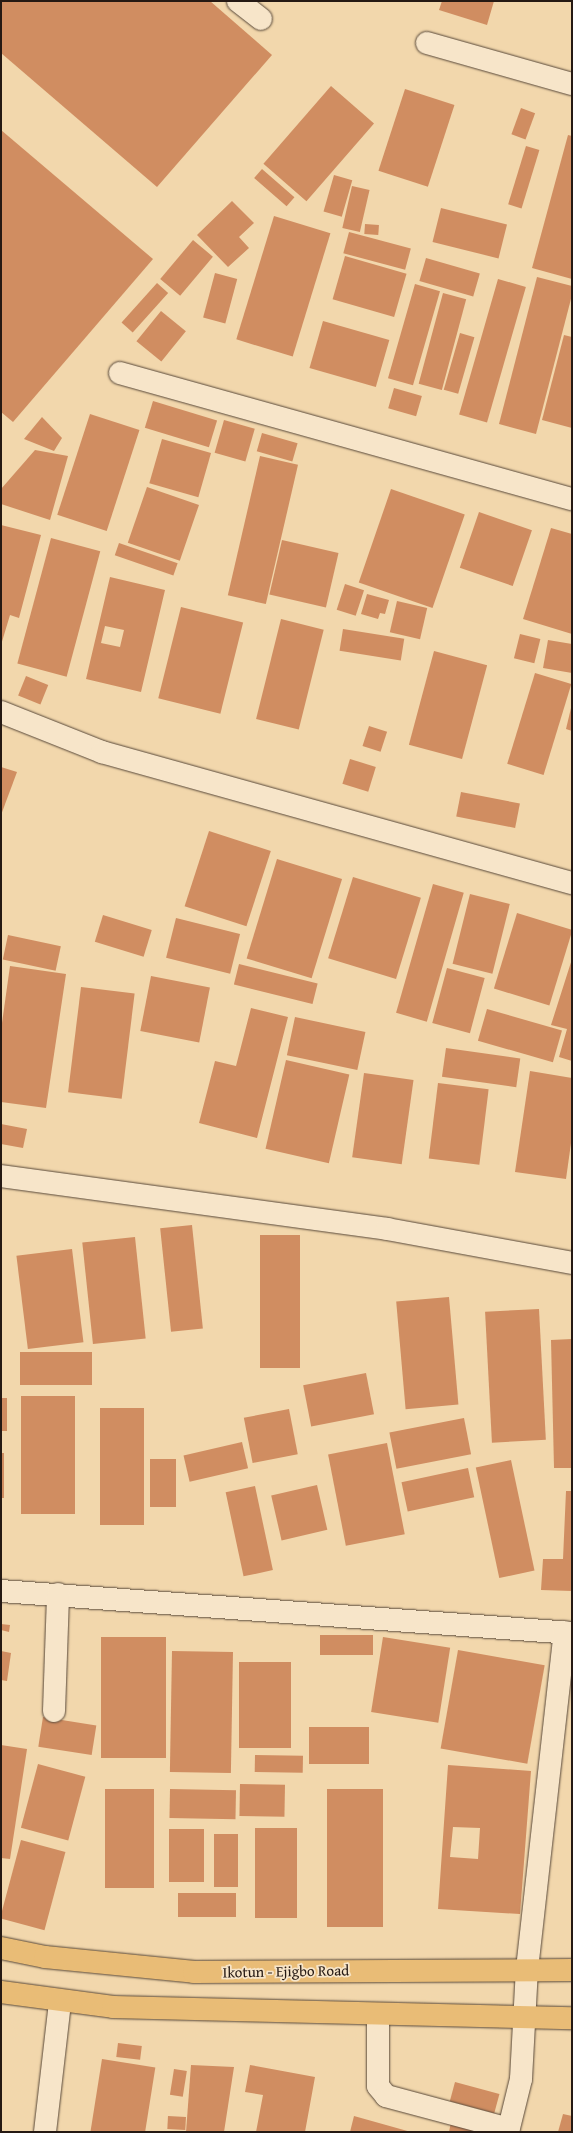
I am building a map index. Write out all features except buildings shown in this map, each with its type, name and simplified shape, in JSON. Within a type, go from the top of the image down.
[{"type":"main road","name":"Ikotun - Ejigbo Road","points":[[1,1948],[45,1957],[194,1972],[527,1969],[572,1970]]},
{"type":"main road","points":[[1,1992],[60,2003],[194,2011],[572,2018]]},
{"type":"street","points":[[238,1],[260,19]]},
{"type":"street","points":[[426,44],[572,84]]},
{"type":"street","points":[[120,373],[572,499]]},
{"type":"street","points":[[1,712],[102,752],[572,883]]},
{"type":"street","points":[[1,1176],[387,1229],[572,1263]]},
{"type":"street","points":[[1,1591],[569,1632],[527,1969],[527,2017],[521,2079],[508,2130],[386,2096],[378,2086],[378,2014]]},
{"type":"street","points":[[54,1711],[58,1594]]},
{"type":"street","points":[[45,2132],[60,2003]]}]
